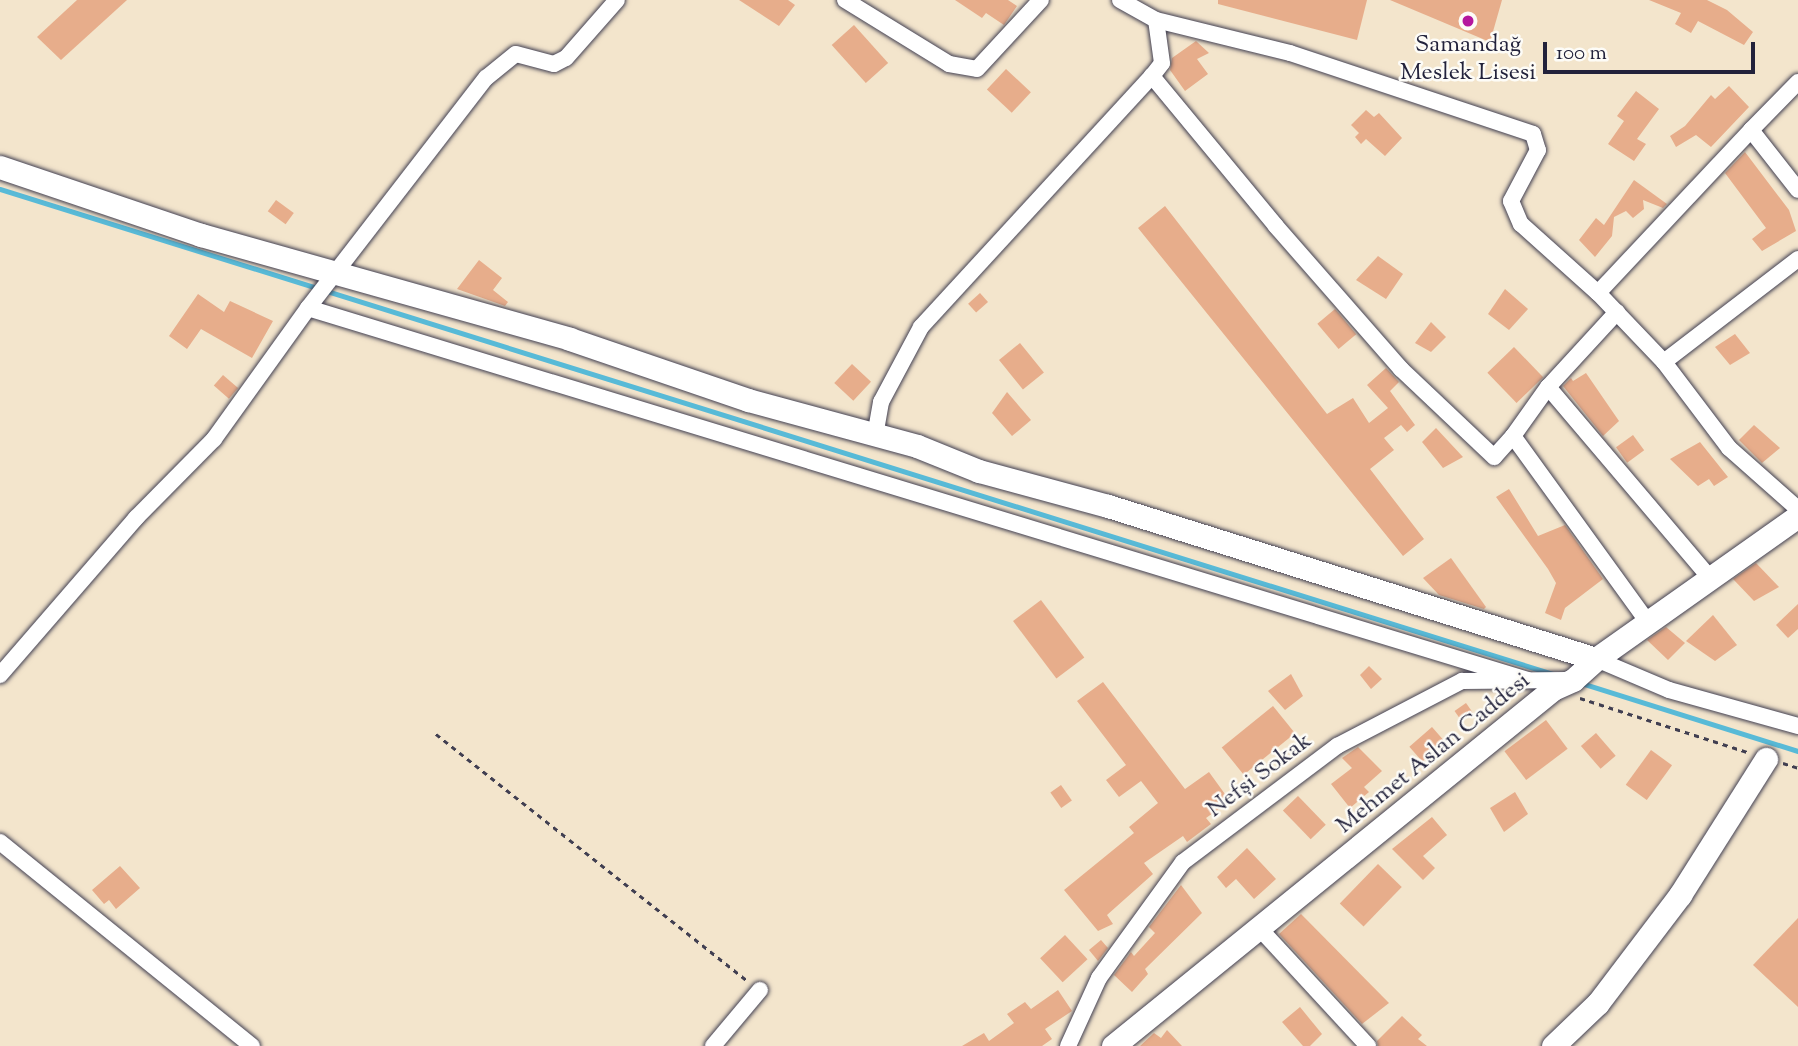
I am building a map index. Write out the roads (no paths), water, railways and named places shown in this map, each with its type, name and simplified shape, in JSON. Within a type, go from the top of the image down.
[{"type":"street","points":[[0,675],[136,518],[215,439],[308,308],[486,78],[516,54],[554,64],[566,58],[617,0]]},
{"type":"street","points":[[845,0],[950,64],[977,69],[1041,0]]},
{"type":"street","points":[[1120,0],[1156,20],[1290,53],[1533,134],[1538,150],[1511,201],[1521,224],[1617,312],[1664,362],[1729,448],[1798,509]]},
{"type":"street","points":[[875,436],[881,402],[921,327],[1162,63],[1156,20]]},
{"type":"street","points":[[1152,76],[1401,369],[1493,457],[1513,436],[1549,387],[1617,312]]},
{"type":"street","points":[[1598,293],[1798,82]]},
{"type":"street","points":[[1751,130],[1798,190]]},
{"type":"street","points":[[0,167],[335,275],[570,339],[748,400],[875,436],[1596,659],[1670,690],[1798,726]]},
{"type":"street","points":[[1664,362],[1798,259]]},
{"type":"street","points":[[308,308],[1528,680]]},
{"type":"street","points":[[1549,387],[1711,579]]},
{"type":"street","points":[[1513,436],[1649,624]]},
{"type":"street","name":"Mehmet Aslan Caddesi","points":[[1113,1046],[1596,659],[1798,516]]},
{"type":"street","name":"Nefşi Sokak","points":[[1068,1046],[1099,978],[1183,862],[1337,746],[1462,681],[1528,680],[1563,685]]},
{"type":"street","points":[[1554,1046],[1598,1003],[1680,895],[1766,759]]},
{"type":"street","points":[[0,842],[252,1046]]},
{"type":"street","points":[[1261,930],[1368,1046]]},
{"type":"street","points":[[713,1046],[760,990]]},
{"type":"waterway","points":[[0,189],[1553,674]]},
{"type":"waterway","points":[[1581,683],[1798,751]]},
{"type":"place","name":"Samandağ Meslek Lisesi","points":[[1468,21]]}]
